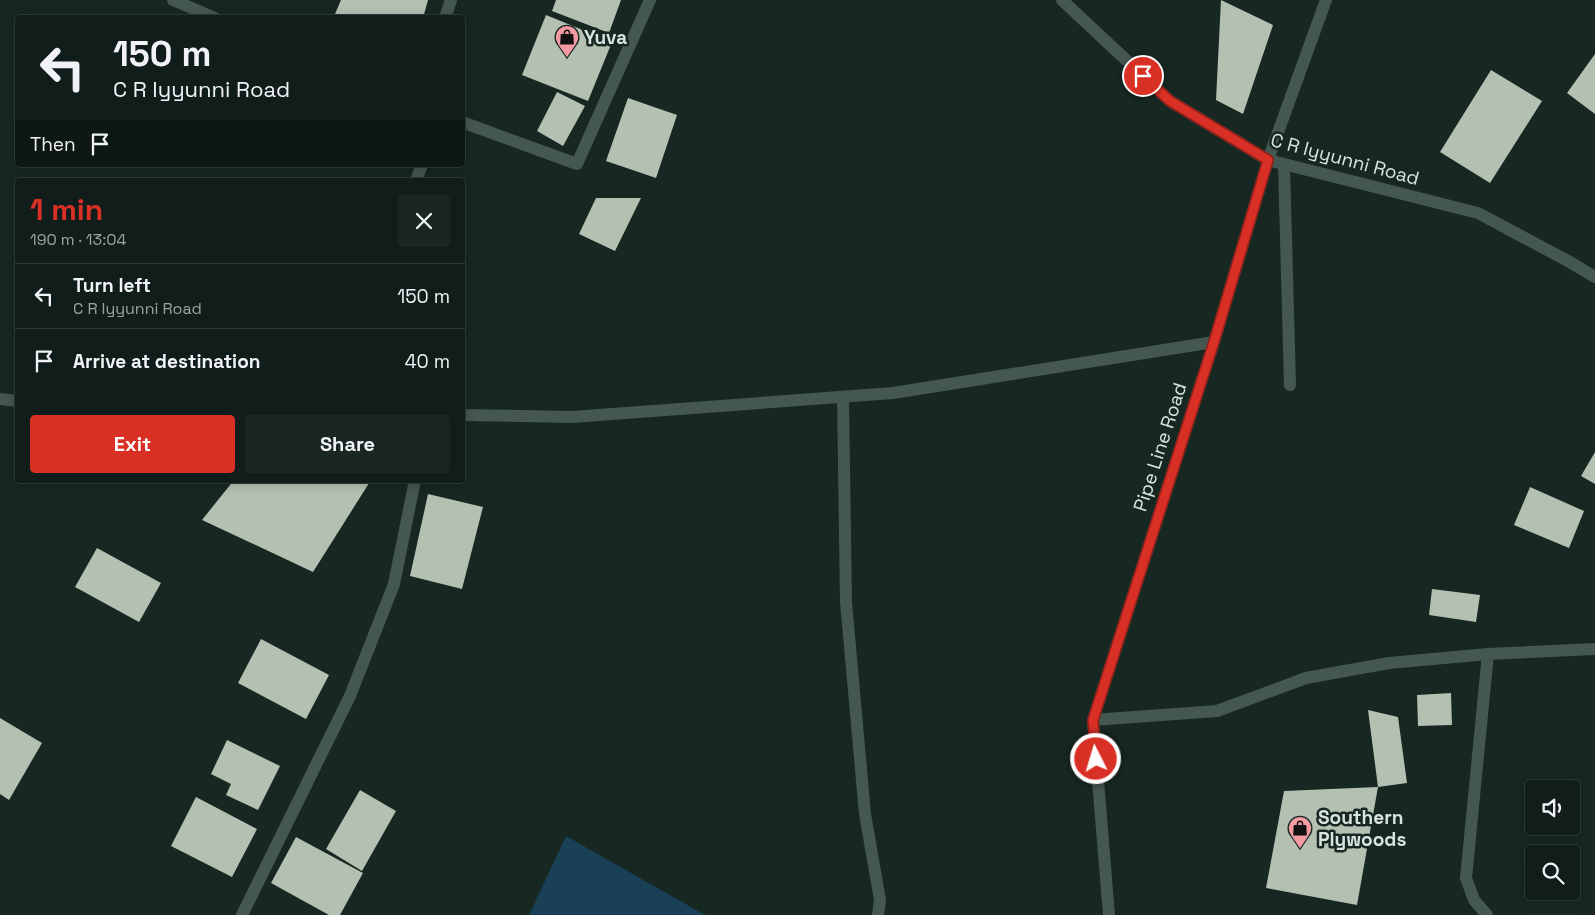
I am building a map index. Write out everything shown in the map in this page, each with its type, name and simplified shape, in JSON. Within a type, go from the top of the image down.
[{"type":"street","points":[[173,0],[208,15]]},
{"type":"street","points":[[446,15],[451,0]]},
{"type":"street","points":[[465,123],[577,164],[650,0]]},
{"type":"street","name":"C R Iyyunni Road","points":[[1062,0],[1170,101],[1268,160],[1478,213],[1568,260],[1595,277]]},
{"type":"street","name":"Pipe Line Road","points":[[1108,915],[1093,720],[1214,342],[1268,160],[1326,0]]},
{"type":"street","points":[[1284,165],[1290,385]]},
{"type":"street","points":[[465,415],[572,417],[893,394],[1214,342]]},
{"type":"street","points":[[843,398],[846,602],[865,814],[880,900],[878,915]]},
{"type":"street","points":[[0,399],[15,401]]},
{"type":"street","points":[[242,915],[350,696],[394,584],[414,483]]},
{"type":"street","points":[[1093,720],[1218,711],[1306,678],[1389,663],[1488,654],[1595,649]]},
{"type":"street","points":[[1487,915],[1474,900],[1466,878],[1488,654]]},
{"type":"water","points":[[566,836],[705,915],[529,915]]},
{"type":"building","points":[[341,0],[428,0],[424,15],[335,14]]},
{"type":"building","points":[[556,0],[621,0],[609,33],[552,11]]},
{"type":"building","points":[[1221,0],[1273,25],[1243,114],[1216,100]]},
{"type":"building","name":"Yuva","points":[[546,15],[612,42],[588,101],[522,75]]},
{"type":"building","points":[[1595,54],[1595,114],[1567,93]]},
{"type":"building","points":[[1491,70],[1542,101],[1490,183],[1440,152]]},
{"type":"building","points":[[557,92],[585,106],[563,146],[537,131]]},
{"type":"building","points":[[628,98],[677,115],[656,178],[606,161]]},
{"type":"building","points":[[596,198],[641,198],[615,251],[579,234]]},
{"type":"building","points":[[1595,452],[1595,484],[1581,476]]},
{"type":"building","points":[[232,483],[369,483],[313,572],[202,520]]},
{"type":"building","points":[[1530,487],[1584,511],[1569,548],[1514,525]]},
{"type":"building","points":[[428,494],[483,507],[462,589],[410,576]]},
{"type":"building","points":[[97,548],[161,583],[139,622],[75,587]]},
{"type":"building","points":[[1432,589],[1480,595],[1476,622],[1429,615]]},
{"type":"building","points":[[261,639],[329,675],[306,719],[238,683]]},
{"type":"building","points":[[1451,693],[1452,725],[1418,726],[1417,695]]},
{"type":"building","points":[[1368,710],[1398,717],[1407,783],[1378,787]]},
{"type":"building","points":[[0,718],[42,743],[9,800],[0,794]]},
{"type":"building","points":[[227,740],[280,766],[258,810],[226,795],[231,784],[211,774]]},
{"type":"building","points":[[1378,787],[1357,905],[1266,888],[1284,791]]},
{"type":"building","points":[[360,790],[396,811],[362,871],[326,849]]},
{"type":"building","points":[[196,797],[257,829],[232,877],[171,846]]},
{"type":"building","points":[[296,837],[363,873],[340,915],[329,915],[271,883]]},
{"type":"place","name":"Yuva","points":[[567,58]]},
{"type":"place","name":"Southern Plywoods","points":[[1300,849]]},
{"type":"route","points":[[1096,759],[1093,720],[1214,342],[1268,160],[1170,101],[1143,76]]}]
